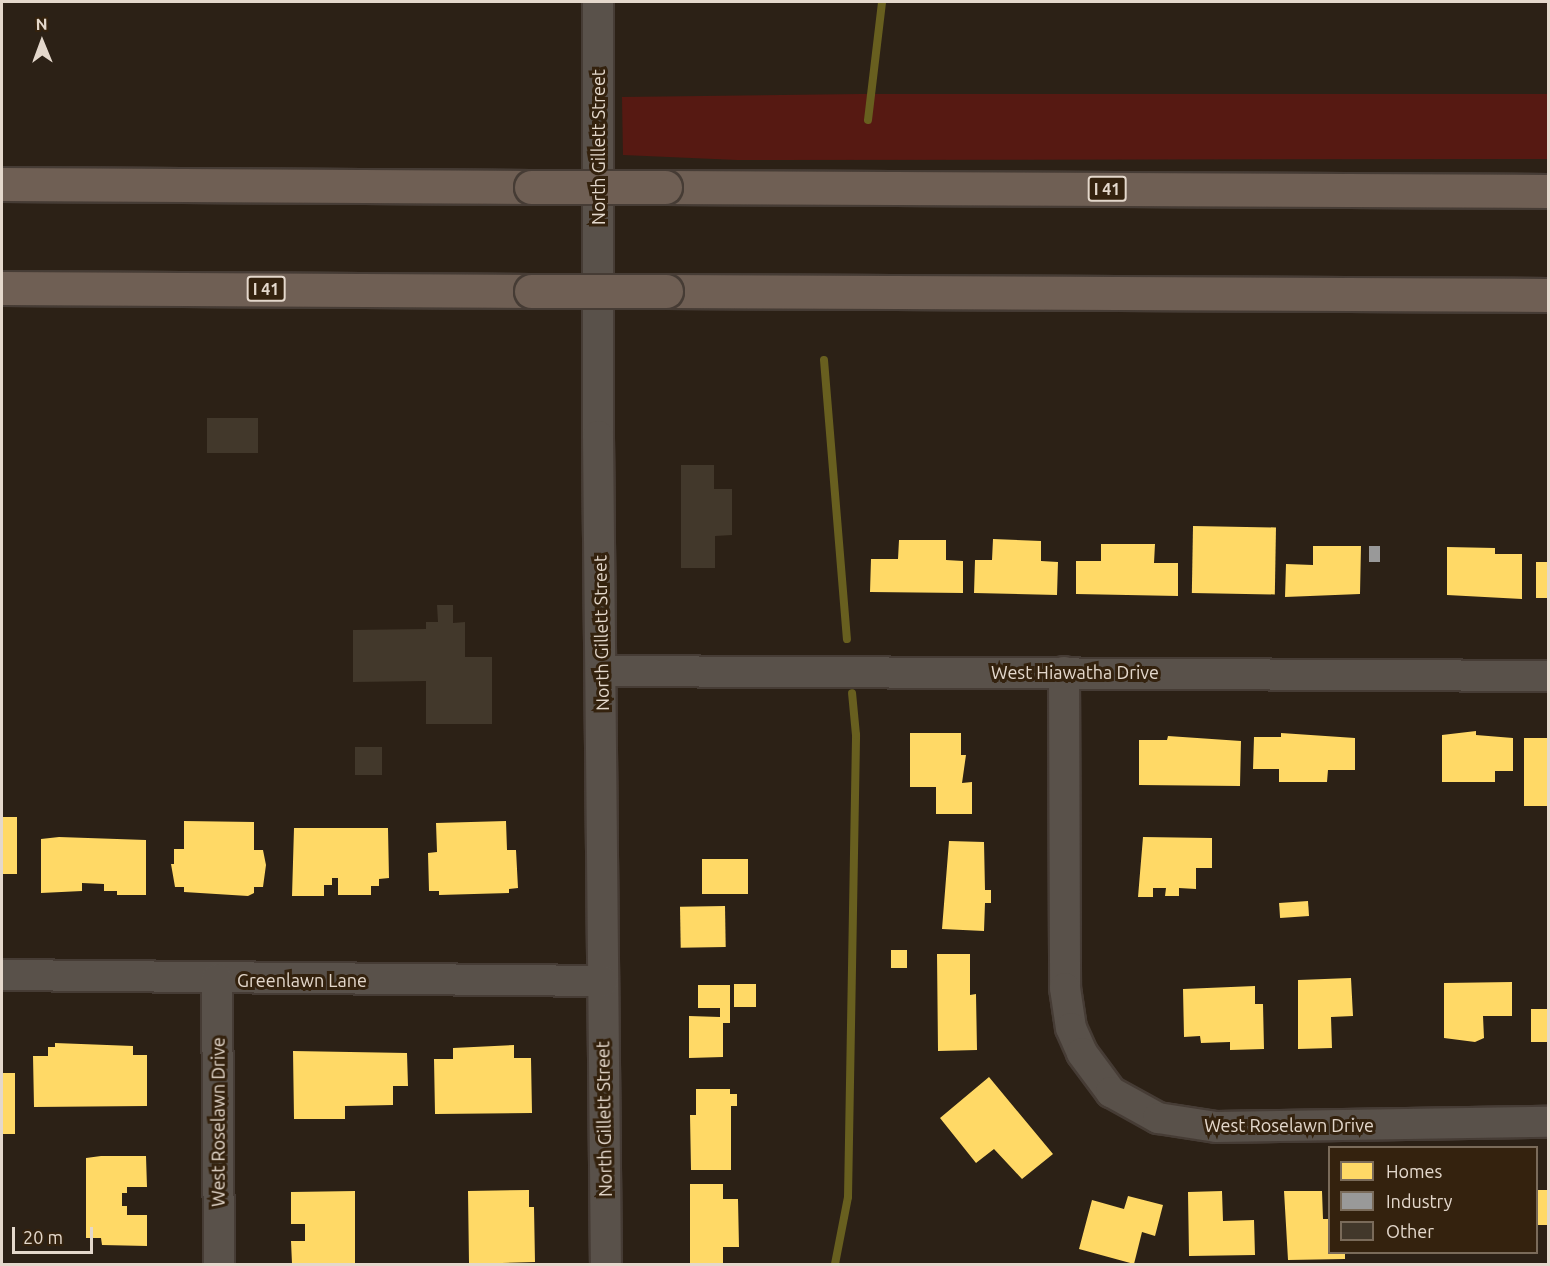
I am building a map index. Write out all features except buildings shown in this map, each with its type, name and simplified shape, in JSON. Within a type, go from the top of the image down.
[{"type":"highway","name":"I 41","points":[[2,184],[1548,191]]},
{"type":"highway","name":"I 41","points":[[2,288],[1548,295]]},
{"type":"street","name":"North Gillett Street","points":[[598,2],[606,1264]]},
{"type":"street","name":"West Hiawatha Drive","points":[[601,671],[1548,676]]},
{"type":"street","name":"West Roselawn Drive","points":[[1064,672],[1065,988],[1071,1028],[1082,1053],[1111,1092],[1158,1118],[1216,1127],[1548,1122]]},
{"type":"street","name":"Greenlawn Lane","points":[[2,975],[217,979],[603,981]]},
{"type":"street","name":"West Roselawn Drive","points":[[217,979],[219,1264]]},
{"type":"shaded area","points":[[859,94],[1548,94],[1548,159],[737,160],[623,155],[622,97]]},
{"type":"waterway","points":[[868,120],[882,2]]},
{"type":"waterway","points":[[824,360],[847,639]]},
{"type":"waterway","points":[[835,1264],[848,1197],[856,735],[852,693]]}]
